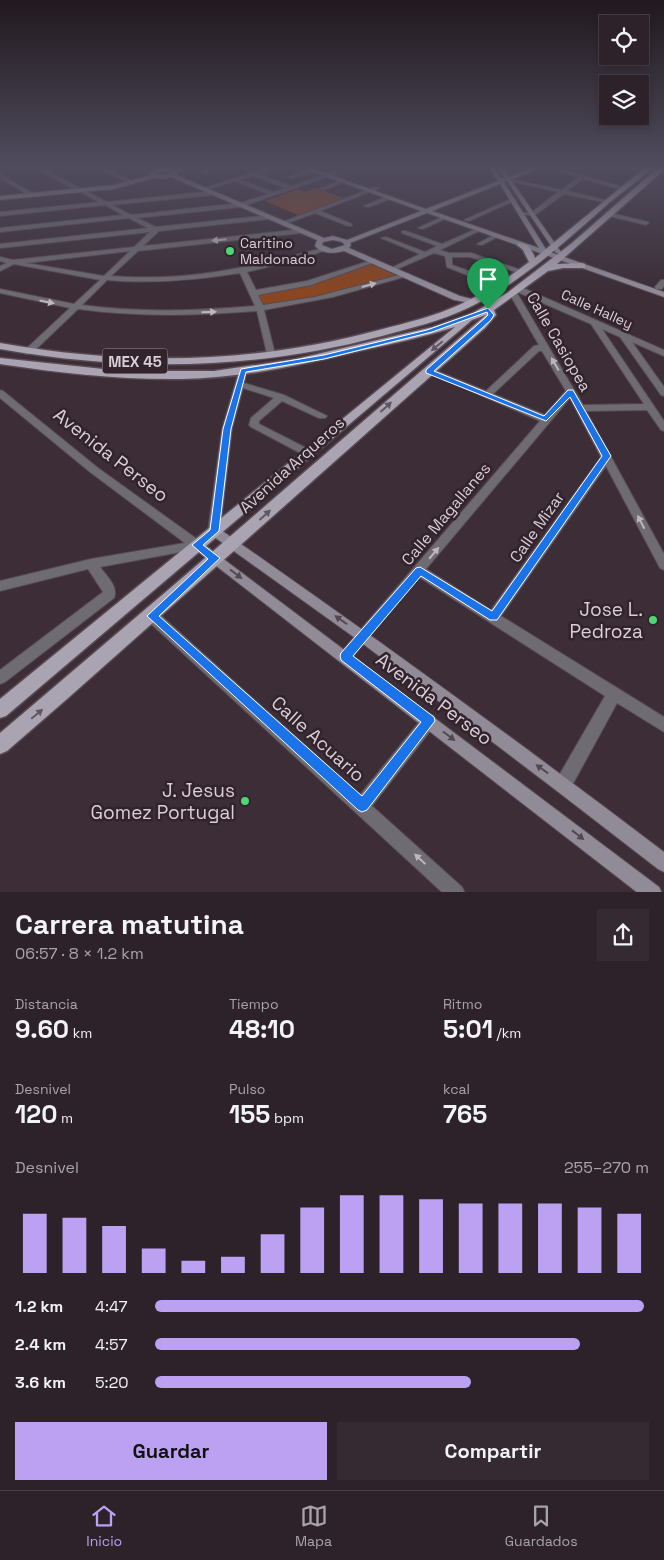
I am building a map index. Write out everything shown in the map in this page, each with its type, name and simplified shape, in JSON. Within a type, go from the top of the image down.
[{"type":"main road","name":"MEX 45","points":[[0,361],[73,372],[128,375],[182,375],[243,371],[324,357],[430,331],[488,309],[516,291],[544,269],[553,251],[601,208]]},
{"type":"main road","name":"MEX 45","points":[[0,346],[28,352],[100,360],[224,360],[322,346],[379,334],[427,320],[458,302],[473,302],[533,262],[553,251],[576,244],[619,208]]},
{"type":"main road","points":[[576,244],[577,254],[585,264]]},
{"type":"main road","points":[[520,245],[527,250],[533,262]]},
{"type":"main road","points":[[544,269],[585,264]]},
{"type":"main road","points":[[458,302],[474,315]]},
{"type":"main road","points":[[473,302],[488,309]]},
{"type":"main road","name":"Avenida Arqueros","points":[[0,745],[152,616],[215,558],[488,319],[491,315],[488,309]]},
{"type":"main road","name":"Avenida Arqueros","points":[[0,710],[474,315]]},
{"type":"street","points":[[0,214],[69,208]]},
{"type":"street","points":[[116,208],[134,216],[156,230]]},
{"type":"street","points":[[0,230],[215,208]]},
{"type":"street","points":[[247,208],[323,240],[340,239],[427,208],[468,220],[553,251],[664,295]]},
{"type":"street","points":[[283,223],[326,208]]},
{"type":"street","points":[[427,208],[444,218],[520,245],[553,251]]},
{"type":"street","points":[[0,258],[106,279],[148,280],[243,270],[323,250],[336,251],[427,208]]},
{"type":"street","points":[[468,220],[496,208]]},
{"type":"street","points":[[518,208],[553,251]]},
{"type":"street","points":[[528,208],[553,251]]},
{"type":"street","points":[[522,214],[533,214],[541,208]]},
{"type":"street","points":[[314,212],[350,225]]},
{"type":"street","points":[[611,215],[646,223]]},
{"type":"street","points":[[0,246],[270,217]]},
{"type":"street","points":[[421,228],[444,218]]},
{"type":"street","points":[[28,352],[156,230]]},
{"type":"street","points":[[393,269],[478,230]]},
{"type":"street","points":[[0,269],[13,262],[302,231]]},
{"type":"street","points":[[404,232],[442,246]]},
{"type":"street","points":[[480,244],[496,236]]},
{"type":"street","points":[[384,238],[425,254]]},
{"type":"street","points":[[340,239],[346,246],[375,262],[407,275],[458,302]]},
{"type":"street","points":[[323,240],[318,244],[323,250]]},
{"type":"street","points":[[433,250],[448,255],[471,255],[519,271]]},
{"type":"street","points":[[448,255],[449,266],[500,285]]},
{"type":"street","points":[[254,293],[308,283],[375,262]]},
{"type":"street","points":[[585,264],[662,286]]},
{"type":"street","points":[[243,270],[260,308],[271,354]]},
{"type":"street","points":[[0,291],[75,308],[135,313],[260,308],[302,302],[407,275]]},
{"type":"street","name":"Calle Halley","points":[[516,291],[664,354]]},
{"type":"street","name":"Calle Casiopea","points":[[516,291],[545,348],[659,547],[664,565]]},
{"type":"street","points":[[595,323],[664,428]]},
{"type":"street","points":[[623,336],[664,393]]},
{"type":"street","points":[[487,395],[537,348],[545,348]]},
{"type":"street","points":[[214,531],[227,429],[243,371]]},
{"type":"street","points":[[429,371],[546,419]]},
{"type":"street","points":[[239,384],[282,397],[322,416]]},
{"type":"street","name":"Calle Magallanes","points":[[345,656],[420,571],[570,392]]},
{"type":"street","name":"Avenida Perseo","points":[[0,393],[94,470],[345,656],[653,892]]},
{"type":"street","points":[[282,397],[254,420],[254,425],[308,453]]},
{"type":"street","points":[[580,408],[650,407]]},
{"type":"street","name":"Calle Mizar","points":[[493,617],[607,456]]},
{"type":"street","name":"Avenida Perseo","points":[[214,531],[363,636],[563,784],[664,863]]},
{"type":"street","points":[[0,586],[91,564],[197,545]]},
{"type":"street","points":[[0,678],[110,594],[109,589],[91,564]]},
{"type":"street","points":[[420,571],[664,726]]},
{"type":"street","name":"Calle Acuario","points":[[152,616],[456,892]]},
{"type":"street","points":[[563,784],[614,694]]},
{"type":"street","points":[[362,806],[430,721]]},
{"type":"shaded area","points":[[281,208],[318,208],[298,215]]},
{"type":"shaded area","points":[[375,261],[407,275],[338,293],[260,308],[254,293],[308,283]]},
{"type":"place","name":"Caritino Maldonado","points":[[230,251]]},
{"type":"place","name":"Jose L. Pedroza","points":[[653,620]]},
{"type":"place","name":"J. Jesus Gomez Portugal","points":[[245,801]]},
{"type":"route","points":[[488,309],[491,315],[488,319],[429,371],[546,419],[570,392],[607,456],[493,617],[420,571],[345,656],[430,721],[362,806],[152,616],[215,558],[197,545],[214,531],[227,429],[243,371],[324,357],[430,331],[488,309]]}]
